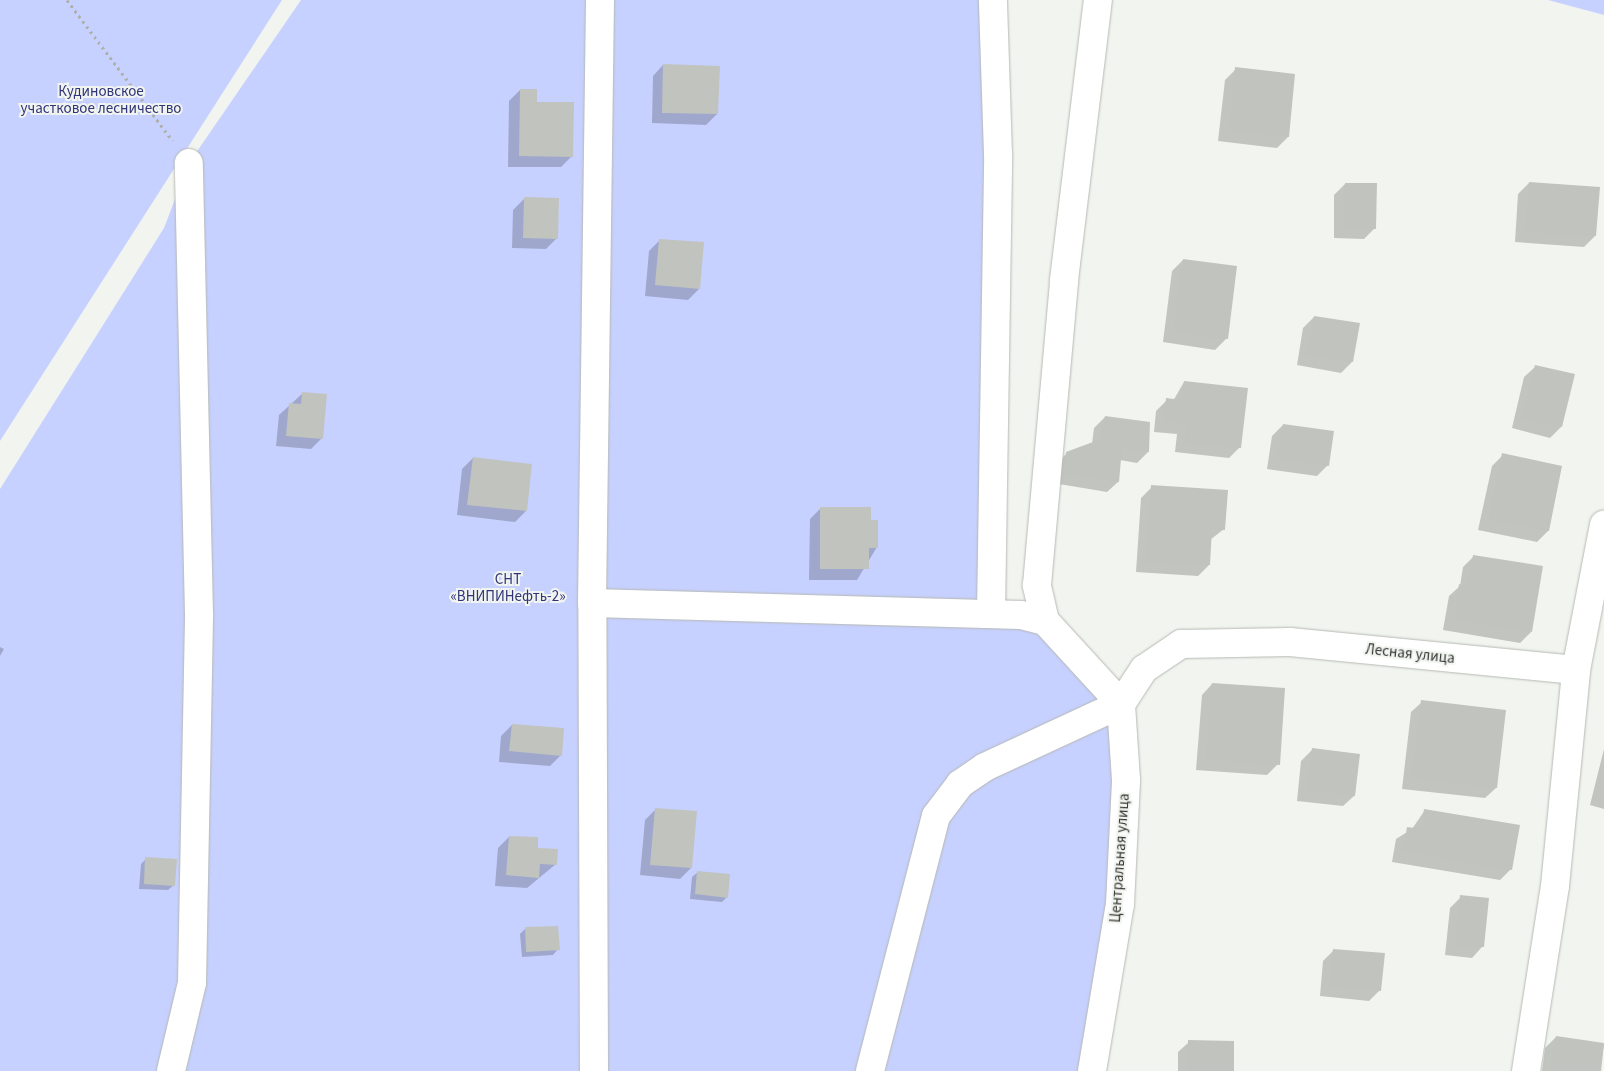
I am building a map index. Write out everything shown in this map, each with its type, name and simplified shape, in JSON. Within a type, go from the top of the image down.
[{"type":"street","points":[[594,1071],[592,603],[600,0]]},
{"type":"street","points":[[991,614],[998,154],[993,0]]},
{"type":"street","points":[[870,1071],[936,816],[960,784],[985,767],[1121,704],[1045,621],[1038,584],[1064,280],[1098,0]]},
{"type":"street","points":[[171,1071],[192,983],[199,614],[190,163]]},
{"type":"street","points":[[1526,1071],[1555,886],[1576,670],[1604,525]]},
{"type":"street","points":[[592,603],[991,614],[1045,621]]},
{"type":"street","name":"Лесная улица","points":[[1121,704],[1144,669],[1181,644],[1290,642],[1576,670]]},
{"type":"street","name":"Центральная улица","points":[[1092,1071],[1120,904],[1126,780],[1121,704]]},
{"type":"path","points":[[67,0],[190,163]]},
{"type":"green space","name":"Кудиновское участковое лесничество","points":[[0,0],[282,0],[0,441]]},
{"type":"green space","name":"СНТ «ВНИПИНефть-2»","points":[[301,0],[993,0],[991,614],[1021,615],[1121,704],[1126,780],[1092,1071],[0,1071],[0,489],[164,228],[189,163]]},
{"type":"green space","points":[[1548,0],[1604,0],[1604,15]]},
{"type":"building","points":[[663,64],[720,66],[718,114],[662,113]]},
{"type":"building","points":[[1235,67],[1295,74],[1289,137],[1229,131]]},
{"type":"building","points":[[520,89],[537,89],[537,102],[574,102],[573,157],[519,156]]},
{"type":"building","points":[[1529,182],[1600,187],[1596,236],[1525,232]]},
{"type":"building","points":[[1345,183],[1377,183],[1376,229],[1344,228]]},
{"type":"building","points":[[524,197],[559,198],[558,239],[523,238]]},
{"type":"building","points":[[659,239],[704,242],[700,289],[655,285]]},
{"type":"building","points":[[1183,259],[1237,266],[1228,339],[1173,332]]},
{"type":"building","points":[[1314,316],[1360,323],[1353,362],[1307,354]]},
{"type":"building","points":[[1535,365],[1575,374],[1562,427],[1522,418]]},
{"type":"building","points":[[1184,381],[1248,388],[1241,448],[1185,442],[1187,424],[1164,421],[1166,398],[1182,400]]},
{"type":"building","points":[[302,392],[327,394],[323,439],[286,436],[289,403],[301,404]]},
{"type":"building","points":[[1105,416],[1150,422],[1149,452],[1122,448],[1119,482],[1064,473],[1066,452],[1101,439]]},
{"type":"building","points":[[1283,424],[1334,431],[1329,466],[1277,458]]},
{"type":"building","points":[[1502,453],[1562,466],[1549,531],[1489,519]]},
{"type":"building","points":[[473,457],[532,464],[527,511],[467,505]]},
{"type":"building","points":[[1151,485],[1228,490],[1225,530],[1212,529],[1210,565],[1146,562]]},
{"type":"building","points":[[820,507],[871,507],[871,520],[878,520],[878,548],[869,548],[869,569],[820,569]]},
{"type":"building","points":[[1473,555],[1543,566],[1532,632],[1454,620],[1459,584],[1468,586]]},
{"type":"building","points":[[1212,683],[1285,688],[1280,765],[1206,759]]},
{"type":"building","points":[[1421,700],[1506,710],[1497,788],[1412,778]]},
{"type":"building","points":[[512,724],[564,728],[562,756],[509,751]]},
{"type":"building","points":[[1312,748],[1360,754],[1355,796],[1307,790]]},
{"type":"building","points":[[655,808],[697,811],[692,868],[650,865]]},
{"type":"building","points":[[1424,809],[1520,825],[1512,870],[1403,851],[1407,827],[1421,829]]},
{"type":"building","points":[[509,836],[538,837],[538,848],[558,849],[557,865],[540,864],[539,878],[506,875]]},
{"type":"building","points":[[145,857],[177,859],[175,886],[144,884]]},
{"type":"building","points":[[697,871],[730,874],[728,898],[695,894]]},
{"type":"building","points":[[1460,895],[1489,898],[1484,947],[1456,945]]},
{"type":"building","points":[[558,926],[560,950],[526,952],[525,927]]},
{"type":"building","points":[[1333,949],[1385,953],[1381,991],[1330,986]]},
{"type":"building","points":[[1556,1036],[1604,1043],[1601,1071],[1551,1071]]},
{"type":"building","points":[[1188,1040],[1234,1041],[1234,1071],[1188,1071]]}]
